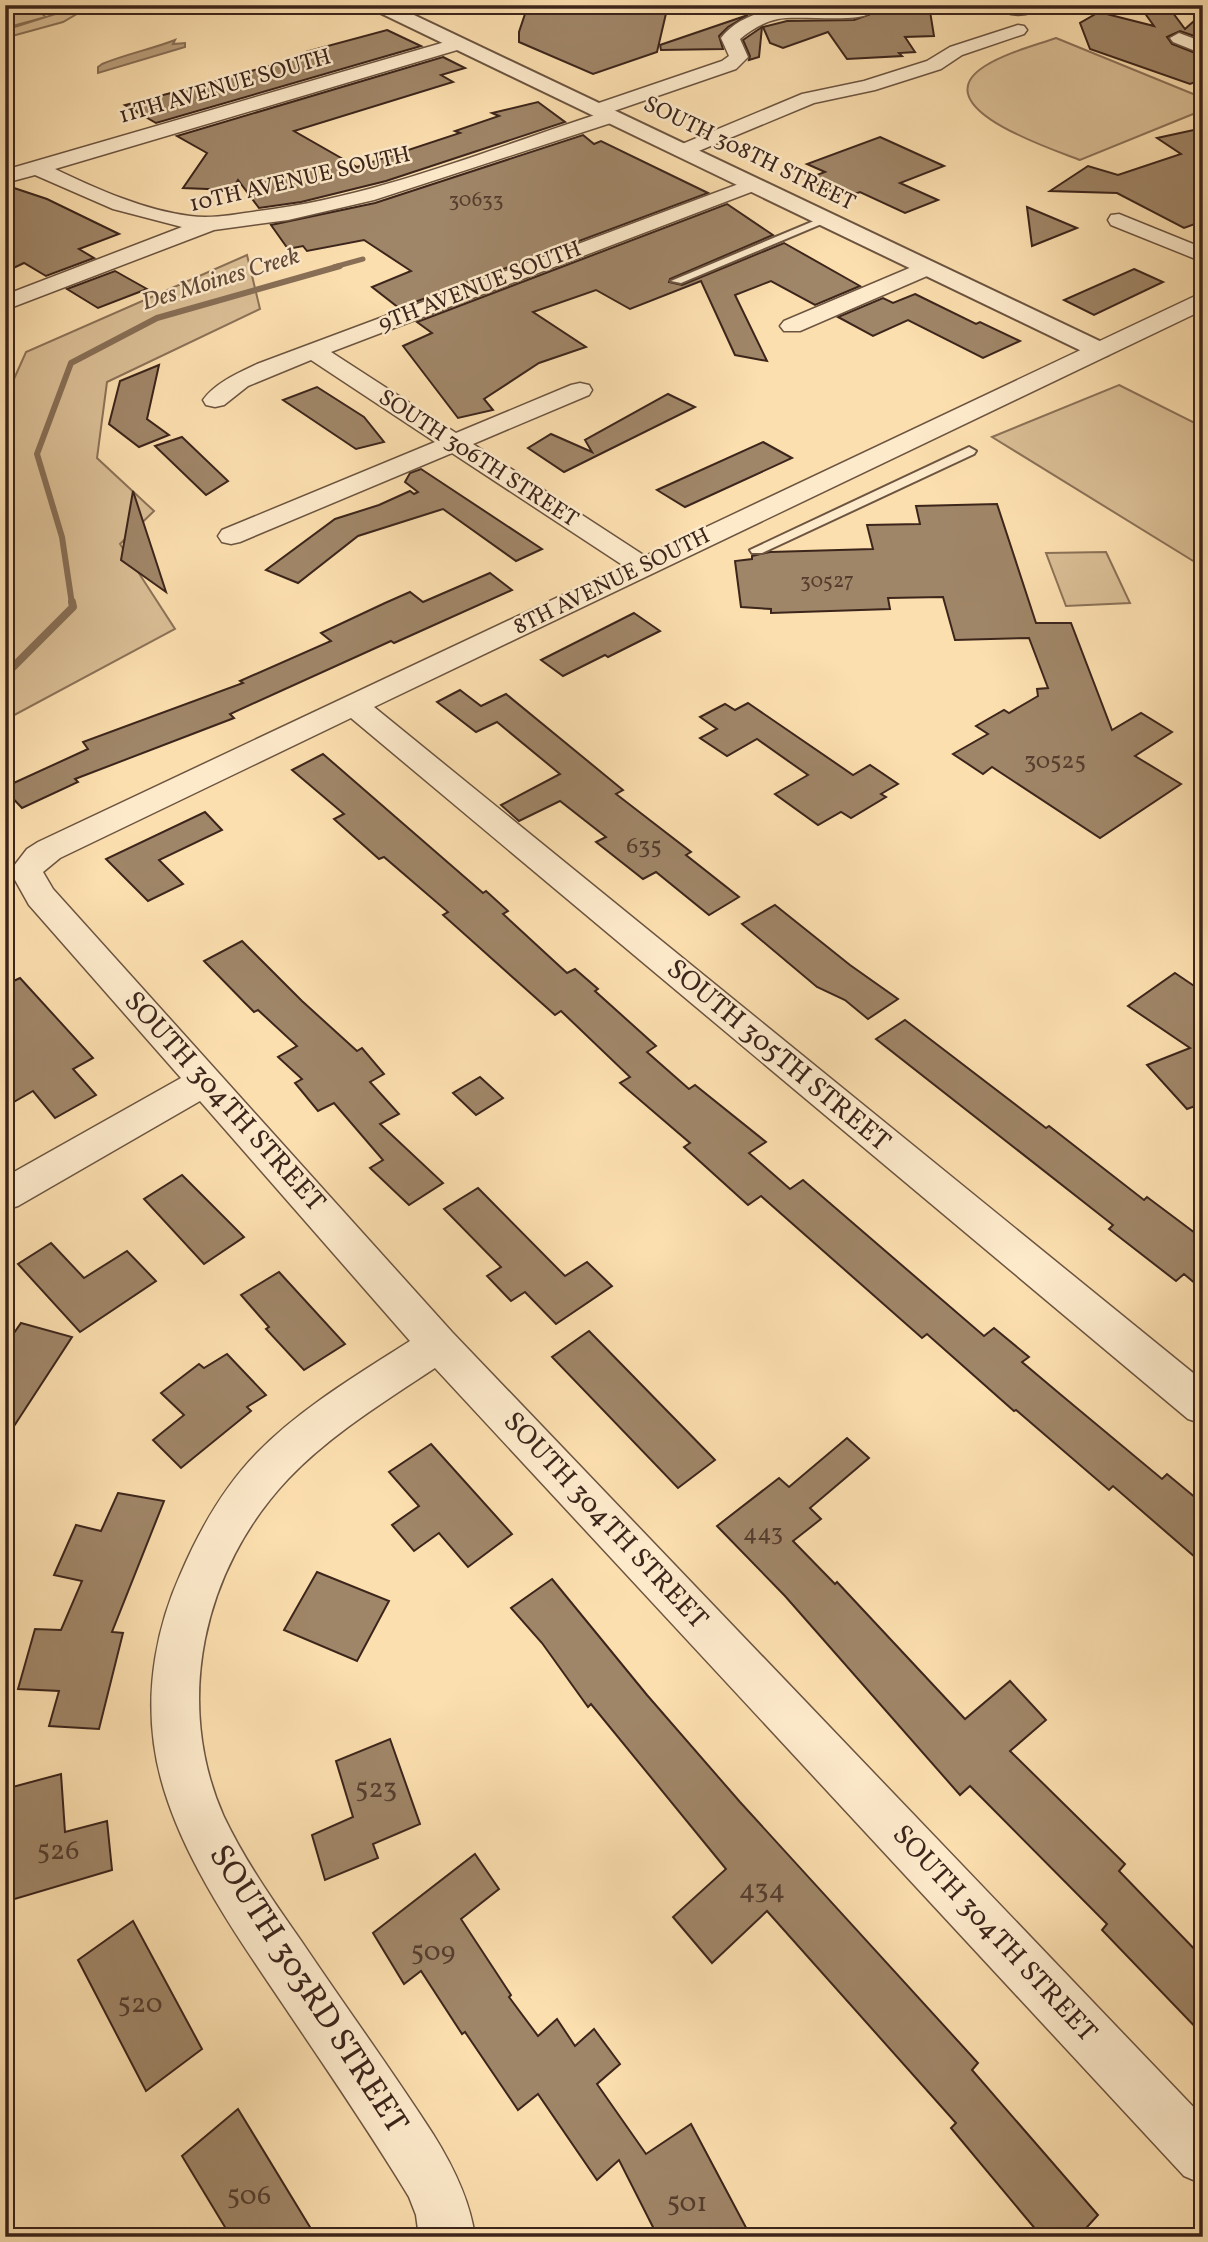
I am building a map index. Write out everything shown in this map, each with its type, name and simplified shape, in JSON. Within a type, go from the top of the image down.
[{"type":"street","name":"SOUTH 308TH STREET","points":[[378,5],[1099,350]]},
{"type":"street","points":[[1003,5],[1018,10],[1034,5]]},
{"type":"street","name":"10TH AVENUE SOUTH","points":[[5,303],[210,224],[288,214],[367,196],[603,114],[729,65],[739,57],[730,38],[758,20],[792,11],[860,13]]},
{"type":"street","points":[[682,151],[809,98],[868,86],[934,65],[956,51],[1018,30]]},
{"type":"street","points":[[1179,38],[1203,49]]},
{"type":"street","name":"11TH AVENUE SOUTH","points":[[5,177],[458,44]]},
{"type":"street","points":[[36,167],[76,185],[166,218],[210,224]]},
{"type":"street","name":"9TH AVENUE SOUTH","points":[[215,400],[227,389],[254,373],[752,185]]},
{"type":"street","points":[[1119,219],[1203,256]]},
{"type":"street","points":[[792,326],[926,268]]},
{"type":"street","name":"8TH AVENUE SOUTH","points":[[26,871],[38,857],[49,850],[1203,301]]},
{"type":"street","name":"SOUTH 306TH STREET","points":[[313,351],[644,567]]},
{"type":"street","points":[[231,536],[580,390]]},
{"type":"street","name":"SOUTH 305TH STREET","points":[[354,706],[1203,1406]]},
{"type":"street","name":"SOUTH 304TH STREET","points":[[26,871],[41,897],[438,1344],[1203,2157]]},
{"type":"street","points":[[5,1195],[205,1082]]},
{"type":"street","name":"SOUTH 303RD STREET","points":[[438,1344],[310,1433],[265,1475],[236,1511],[211,1554],[189,1608],[174,1675],[176,1740],[184,1778],[209,1843],[245,1904],[430,2180],[444,2215],[447,2237]]},
{"type":"lane","points":[[677,281],[825,220]]},
{"type":"lane","points":[[757,550],[969,451]]},
{"type":"shaded area","points":[[5,5],[30,5],[46,17],[5,28]]},
{"type":"shaded area","points":[[51,5],[65,11],[73,5],[92,5],[63,22],[5,38],[5,30],[62,12]]},
{"type":"shaded area","points":[[1056,38],[1203,98],[1203,110],[1080,160],[1022,137],[980,111],[969,97],[969,81],[993,61]]},
{"type":"shaded area","points":[[175,40],[173,44],[185,43],[185,47],[98,73],[98,67],[102,64]]},
{"type":"shaded area","points":[[247,255],[260,309],[107,382],[97,458],[154,511],[120,544],[175,629],[5,720],[5,399],[26,352]]},
{"type":"shaded area","points":[[1119,385],[1203,427],[1203,567],[992,437]]},
{"type":"shaded area","points":[[1106,552],[1130,603],[1066,606],[1046,553]]},
{"type":"building","points":[[550,5],[668,5],[657,52],[593,74],[519,42],[519,32],[527,8]]},
{"type":"building","points":[[857,5],[929,5],[934,36],[905,37],[915,52],[899,53],[902,56],[847,59],[828,32],[783,48],[770,43],[763,27],[787,21],[854,20],[871,14]]},
{"type":"building","points":[[1139,5],[1167,5],[1185,29],[1203,13],[1203,39],[1180,31],[1167,37],[1172,44],[1203,56],[1203,79],[1190,84],[1090,49],[1080,23],[1099,12],[1154,26]]},
{"type":"building","points":[[748,15],[719,36],[723,49],[661,50],[660,45]]},
{"type":"building","points":[[762,27],[759,57],[749,60],[750,56],[743,40]]},
{"type":"building","points":[[387,30],[421,46],[156,123],[125,105],[224,79],[313,53],[309,51]]},
{"type":"building","points":[[443,57],[465,68],[441,75],[453,82],[294,131],[357,167],[460,133],[455,131],[499,116],[492,113],[538,102],[565,122],[386,181],[301,202],[259,208],[238,180],[232,190],[183,188],[207,153],[177,136]]},
{"type":"building","points":[[1203,128],[1203,221],[1184,228],[1117,193],[1050,191],[1088,166],[1118,175],[1181,154],[1157,138]]},
{"type":"building","points":[[583,135],[594,144],[601,141],[708,193],[399,308],[372,287],[411,271],[364,240],[307,251],[303,246],[288,249],[271,225],[375,203]]},
{"type":"building","points":[[880,137],[944,166],[900,183],[938,200],[905,213],[860,192],[855,194],[847,190],[837,194],[806,179],[825,172],[807,164]]},
{"type":"building","points":[[5,185],[47,199],[119,234],[79,249],[94,258],[46,276],[24,263],[5,272]]},
{"type":"building","points":[[727,204],[773,235],[670,279],[669,282],[682,285],[784,243],[860,286],[815,305],[771,281],[735,295],[767,361],[735,355],[701,281],[630,309],[596,290],[533,312],[586,347],[539,363],[484,399],[493,410],[458,418],[403,346],[432,333],[417,322]]},
{"type":"building","points":[[1027,207],[1077,228],[1032,246]]},
{"type":"building","points":[[1134,269],[1163,282],[1094,315],[1064,300]]},
{"type":"building","points":[[115,271],[147,289],[98,308],[67,289]]},
{"type":"building","points":[[915,294],[976,324],[980,322],[1020,341],[983,358],[908,320],[873,336],[838,317],[883,298],[893,303]]},
{"type":"building","points":[[159,365],[147,419],[169,435],[139,447],[109,424],[120,381]]},
{"type":"building","points":[[317,387],[364,417],[384,442],[356,449],[283,400]]},
{"type":"building","points":[[668,394],[695,407],[564,472],[528,448],[551,434],[592,452],[585,440]]},
{"type":"building","points":[[182,437],[228,481],[206,495],[155,446]]},
{"type":"building","points":[[763,442],[792,458],[685,507],[657,490]]},
{"type":"building","points":[[421,469],[542,549],[516,561],[443,509],[358,536],[298,583],[266,570],[335,519],[379,505],[410,491],[414,494],[418,492],[405,482],[410,473]]},
{"type":"building","points":[[133,491],[154,555],[166,592],[121,560]]},
{"type":"building","points":[[997,504],[1036,623],[1071,623],[1112,730],[1141,713],[1172,732],[1135,756],[1181,784],[1100,838],[992,767],[983,774],[953,754],[988,734],[976,726],[1004,710],[1009,713],[1038,696],[1037,689],[1048,688],[1029,638],[955,640],[943,597],[888,598],[890,609],[771,613],[771,609],[741,607],[735,561],[752,559],[752,556],[770,552],[873,549],[867,525],[920,524],[916,506]]},
{"type":"building","points":[[490,573],[512,590],[230,714],[234,718],[75,779],[78,782],[22,808],[5,790],[5,787],[88,749],[83,742],[243,683],[240,681],[331,641],[321,633],[385,603],[410,592],[423,602]]},
{"type":"building","points":[[634,613],[660,631],[563,676],[541,660]]},
{"type":"building","points":[[460,690],[481,706],[506,694],[623,790],[616,794],[691,852],[686,855],[739,897],[709,915],[656,872],[643,879],[596,842],[606,837],[560,801],[519,821],[501,805],[560,774],[497,722],[476,732],[437,702]]},
{"type":"building","points":[[748,703],[853,775],[870,765],[898,784],[881,794],[886,797],[851,818],[841,812],[818,825],[775,794],[808,775],[757,739],[727,756],[700,738],[717,729],[700,717],[725,704],[735,710]]},
{"type":"building","points":[[323,754],[483,893],[486,891],[508,911],[503,914],[567,973],[575,969],[598,989],[595,991],[656,1046],[647,1052],[689,1089],[695,1085],[766,1142],[749,1153],[790,1189],[803,1180],[984,1336],[994,1328],[1029,1357],[1022,1362],[1162,1479],[1167,1474],[1203,1504],[1203,1564],[1113,1486],[1109,1490],[1014,1411],[927,1334],[922,1338],[761,1196],[748,1205],[684,1147],[690,1143],[620,1083],[630,1077],[561,1011],[555,1015],[443,915],[448,912],[384,857],[379,859],[334,819],[344,814],[292,770]]},
{"type":"building","points":[[205,812],[222,830],[159,860],[183,884],[148,901],[106,859]]},
{"type":"building","points":[[775,905],[850,965],[898,999],[868,1019],[845,1000],[817,987],[742,924]]},
{"type":"building","points":[[242,941],[357,1051],[362,1048],[384,1074],[370,1082],[399,1114],[380,1124],[443,1183],[409,1205],[370,1168],[383,1160],[334,1103],[318,1111],[295,1083],[302,1079],[278,1057],[297,1046],[258,1010],[254,1012],[204,961]]},
{"type":"building","points":[[1175,973],[1203,992],[1203,1103],[1187,1109],[1147,1065],[1190,1048],[1128,1006]]},
{"type":"building","points":[[20,978],[93,1058],[73,1069],[96,1095],[55,1118],[33,1091],[5,1107],[5,985]]},
{"type":"building","points":[[905,1020],[1046,1128],[1049,1126],[1144,1200],[1147,1197],[1203,1239],[1203,1290],[1184,1274],[1176,1281],[1109,1229],[1113,1225],[876,1039]]},
{"type":"building","points":[[480,1077],[503,1098],[476,1115],[453,1093]]},
{"type":"building","points":[[182,1175],[244,1237],[204,1264],[144,1199]]},
{"type":"building","points":[[478,1188],[565,1276],[587,1262],[612,1286],[556,1324],[525,1292],[511,1301],[487,1276],[501,1267],[444,1209]]},
{"type":"building","points":[[51,1243],[84,1278],[127,1251],[156,1281],[80,1332],[18,1264]]},
{"type":"building","points":[[279,1272],[345,1344],[304,1370],[266,1329],[269,1327],[241,1295]]},
{"type":"building","points":[[21,1323],[72,1337],[5,1440],[5,1346]]},
{"type":"building","points":[[589,1331],[715,1460],[678,1488],[552,1357]]},
{"type":"building","points":[[227,1354],[266,1395],[247,1407],[251,1411],[181,1468],[153,1440],[184,1415],[161,1393],[199,1364],[204,1368]]},
{"type":"building","points":[[847,1438],[869,1458],[810,1508],[821,1519],[793,1541],[835,1584],[837,1582],[965,1719],[1010,1681],[1046,1720],[1010,1751],[1125,1864],[1119,1871],[1203,1958],[1203,2035],[1102,1930],[1107,1924],[970,1786],[960,1795],[785,1596],[717,1526],[779,1478],[789,1487]]},
{"type":"building","points":[[431,1444],[512,1534],[468,1567],[439,1533],[414,1551],[392,1525],[419,1506],[389,1472]]},
{"type":"building","points":[[118,1493],[164,1501],[112,1632],[123,1633],[99,1729],[49,1726],[59,1691],[18,1689],[35,1629],[61,1630],[82,1581],[54,1575],[76,1525],[101,1531]]},
{"type":"building","points":[[317,1572],[389,1601],[357,1661],[284,1630]]},
{"type":"building","points":[[552,1579],[647,1695],[740,1802],[978,2063],[972,2070],[1098,2215],[1078,2237],[1042,2237],[951,2128],[956,2123],[767,1911],[712,1963],[673,1917],[726,1869],[591,1704],[588,1707],[542,1643],[511,1608]]},
{"type":"building","points":[[390,1739],[420,1824],[373,1844],[378,1858],[325,1880],[312,1835],[353,1817],[336,1761]]},
{"type":"building","points":[[61,1774],[65,1832],[107,1821],[112,1870],[8,1901],[5,1789]]},
{"type":"building","points":[[475,1854],[499,1889],[461,1919],[511,1995],[509,1997],[538,2036],[557,2019],[575,2046],[594,2029],[620,2064],[597,2084],[646,2154],[691,2124],[751,2237],[658,2237],[619,2160],[597,2180],[538,2094],[518,2110],[465,2032],[462,2034],[421,1971],[404,1984],[373,1933]]},
{"type":"building","points":[[133,1921],[202,2049],[146,2091],[78,1960]]},
{"type":"building","points":[[238,2109],[316,2237],[231,2237],[182,2156]]},
{"type":"waterway","name":"Des Moines Creek","points":[[334,267],[363,259]]},
{"type":"waterway","name":"Des Moines Creek","points":[[72,604],[62,537],[37,454],[71,363],[157,318],[340,266]]},
{"type":"waterway","name":"Des Moines Creek","points":[[5,675],[73,607],[72,602]]}]
